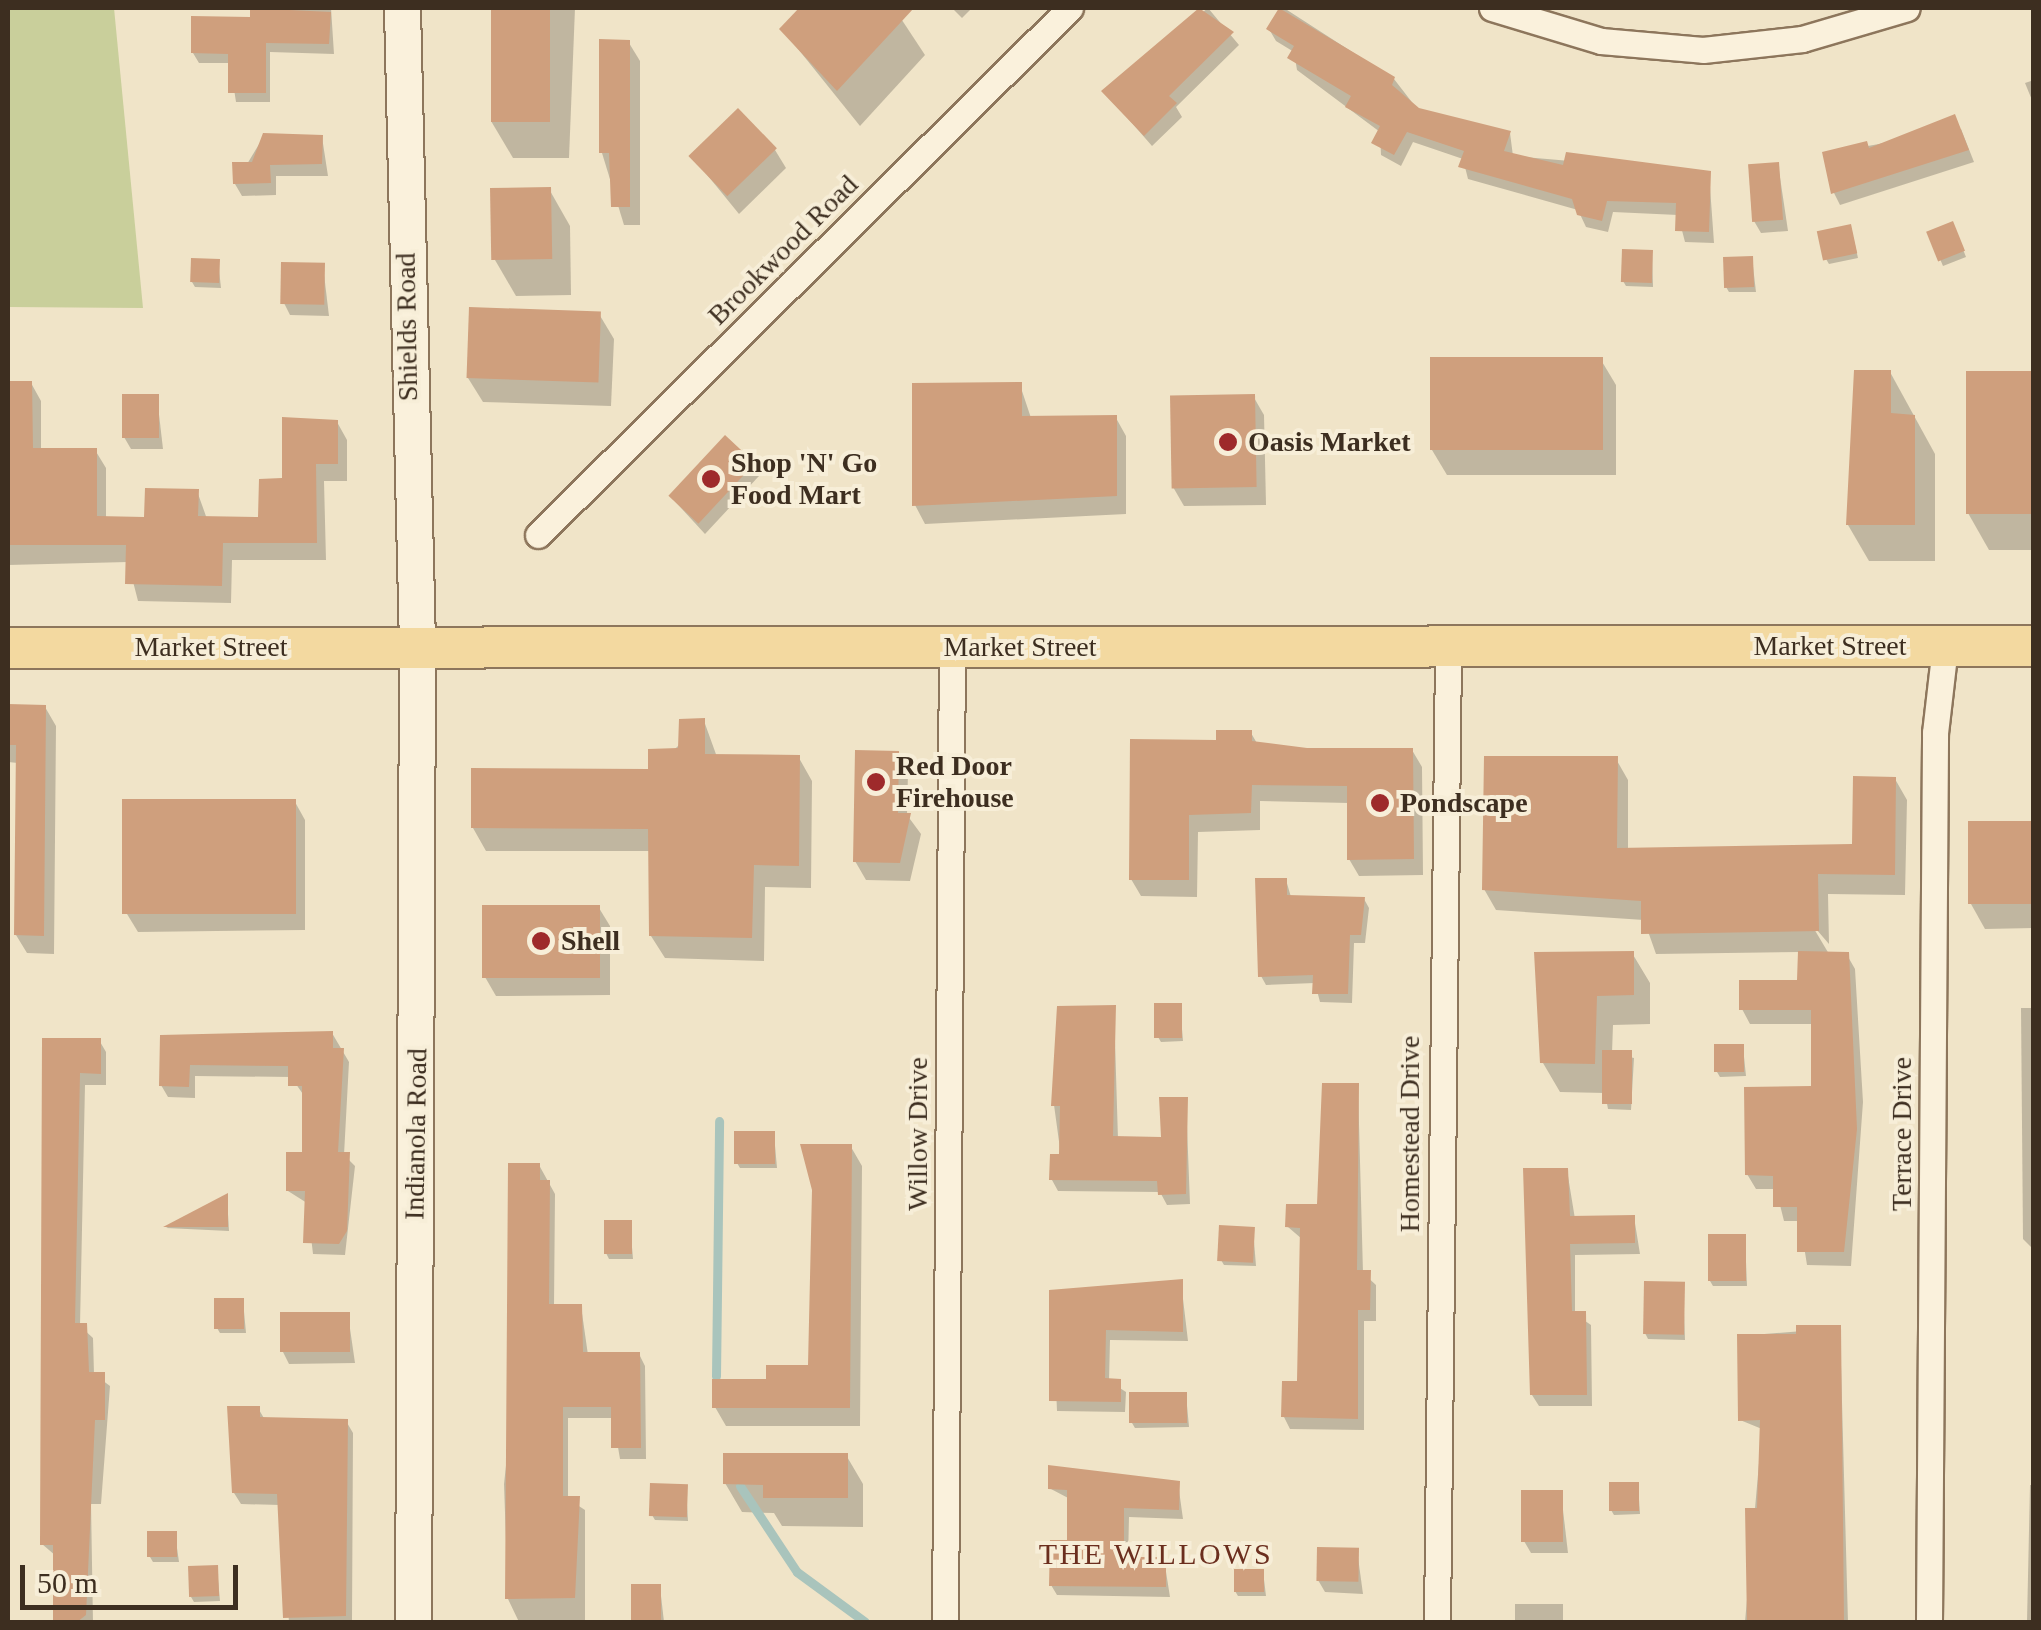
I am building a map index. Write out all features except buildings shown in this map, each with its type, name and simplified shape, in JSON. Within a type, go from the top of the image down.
[{"type":"main road","name":"Market Street","points":[[8,648],[2034,646]]},
{"type":"street","name":"Shields Road","points":[[402,8],[417,646]]},
{"type":"street","name":"Brookwood Road","points":[[538,535],[1070,8]]},
{"type":"street","points":[[1492,8],[1601,41],[1703,50],[1802,39],[1908,8]]},
{"type":"street","name":"Indianola Road","points":[[413,1622],[417,646]]},
{"type":"street","name":"Willow Drive","points":[[945,1622],[952,646]]},
{"type":"street","name":"Homestead Drive","points":[[1437,1622],[1448,646]]},
{"type":"street","name":"Terrace Drive","points":[[1929,1622],[1934,760],[1945,646]]},
{"type":"green space","points":[[8,8],[114,8],[143,308],[8,307]]},
{"type":"waterway","points":[[716,1376],[719,1121]]},
{"type":"waterway","points":[[740,1486],[797,1572],[865,1622]]},
{"type":"place","name":"Oasis Market","points":[[1228,442]]},
{"type":"place","name":"Shop 'N' Go Food Mart","points":[[711,479]]},
{"type":"place","name":"Red Door Firehouse","points":[[876,782]]},
{"type":"place","name":"Pondscape","points":[[1380,803]]},
{"type":"place","name":"Shell","points":[[541,941]]},
{"type":"district","name":"THE WILLOWS","points":[[1156,1554]]}]
